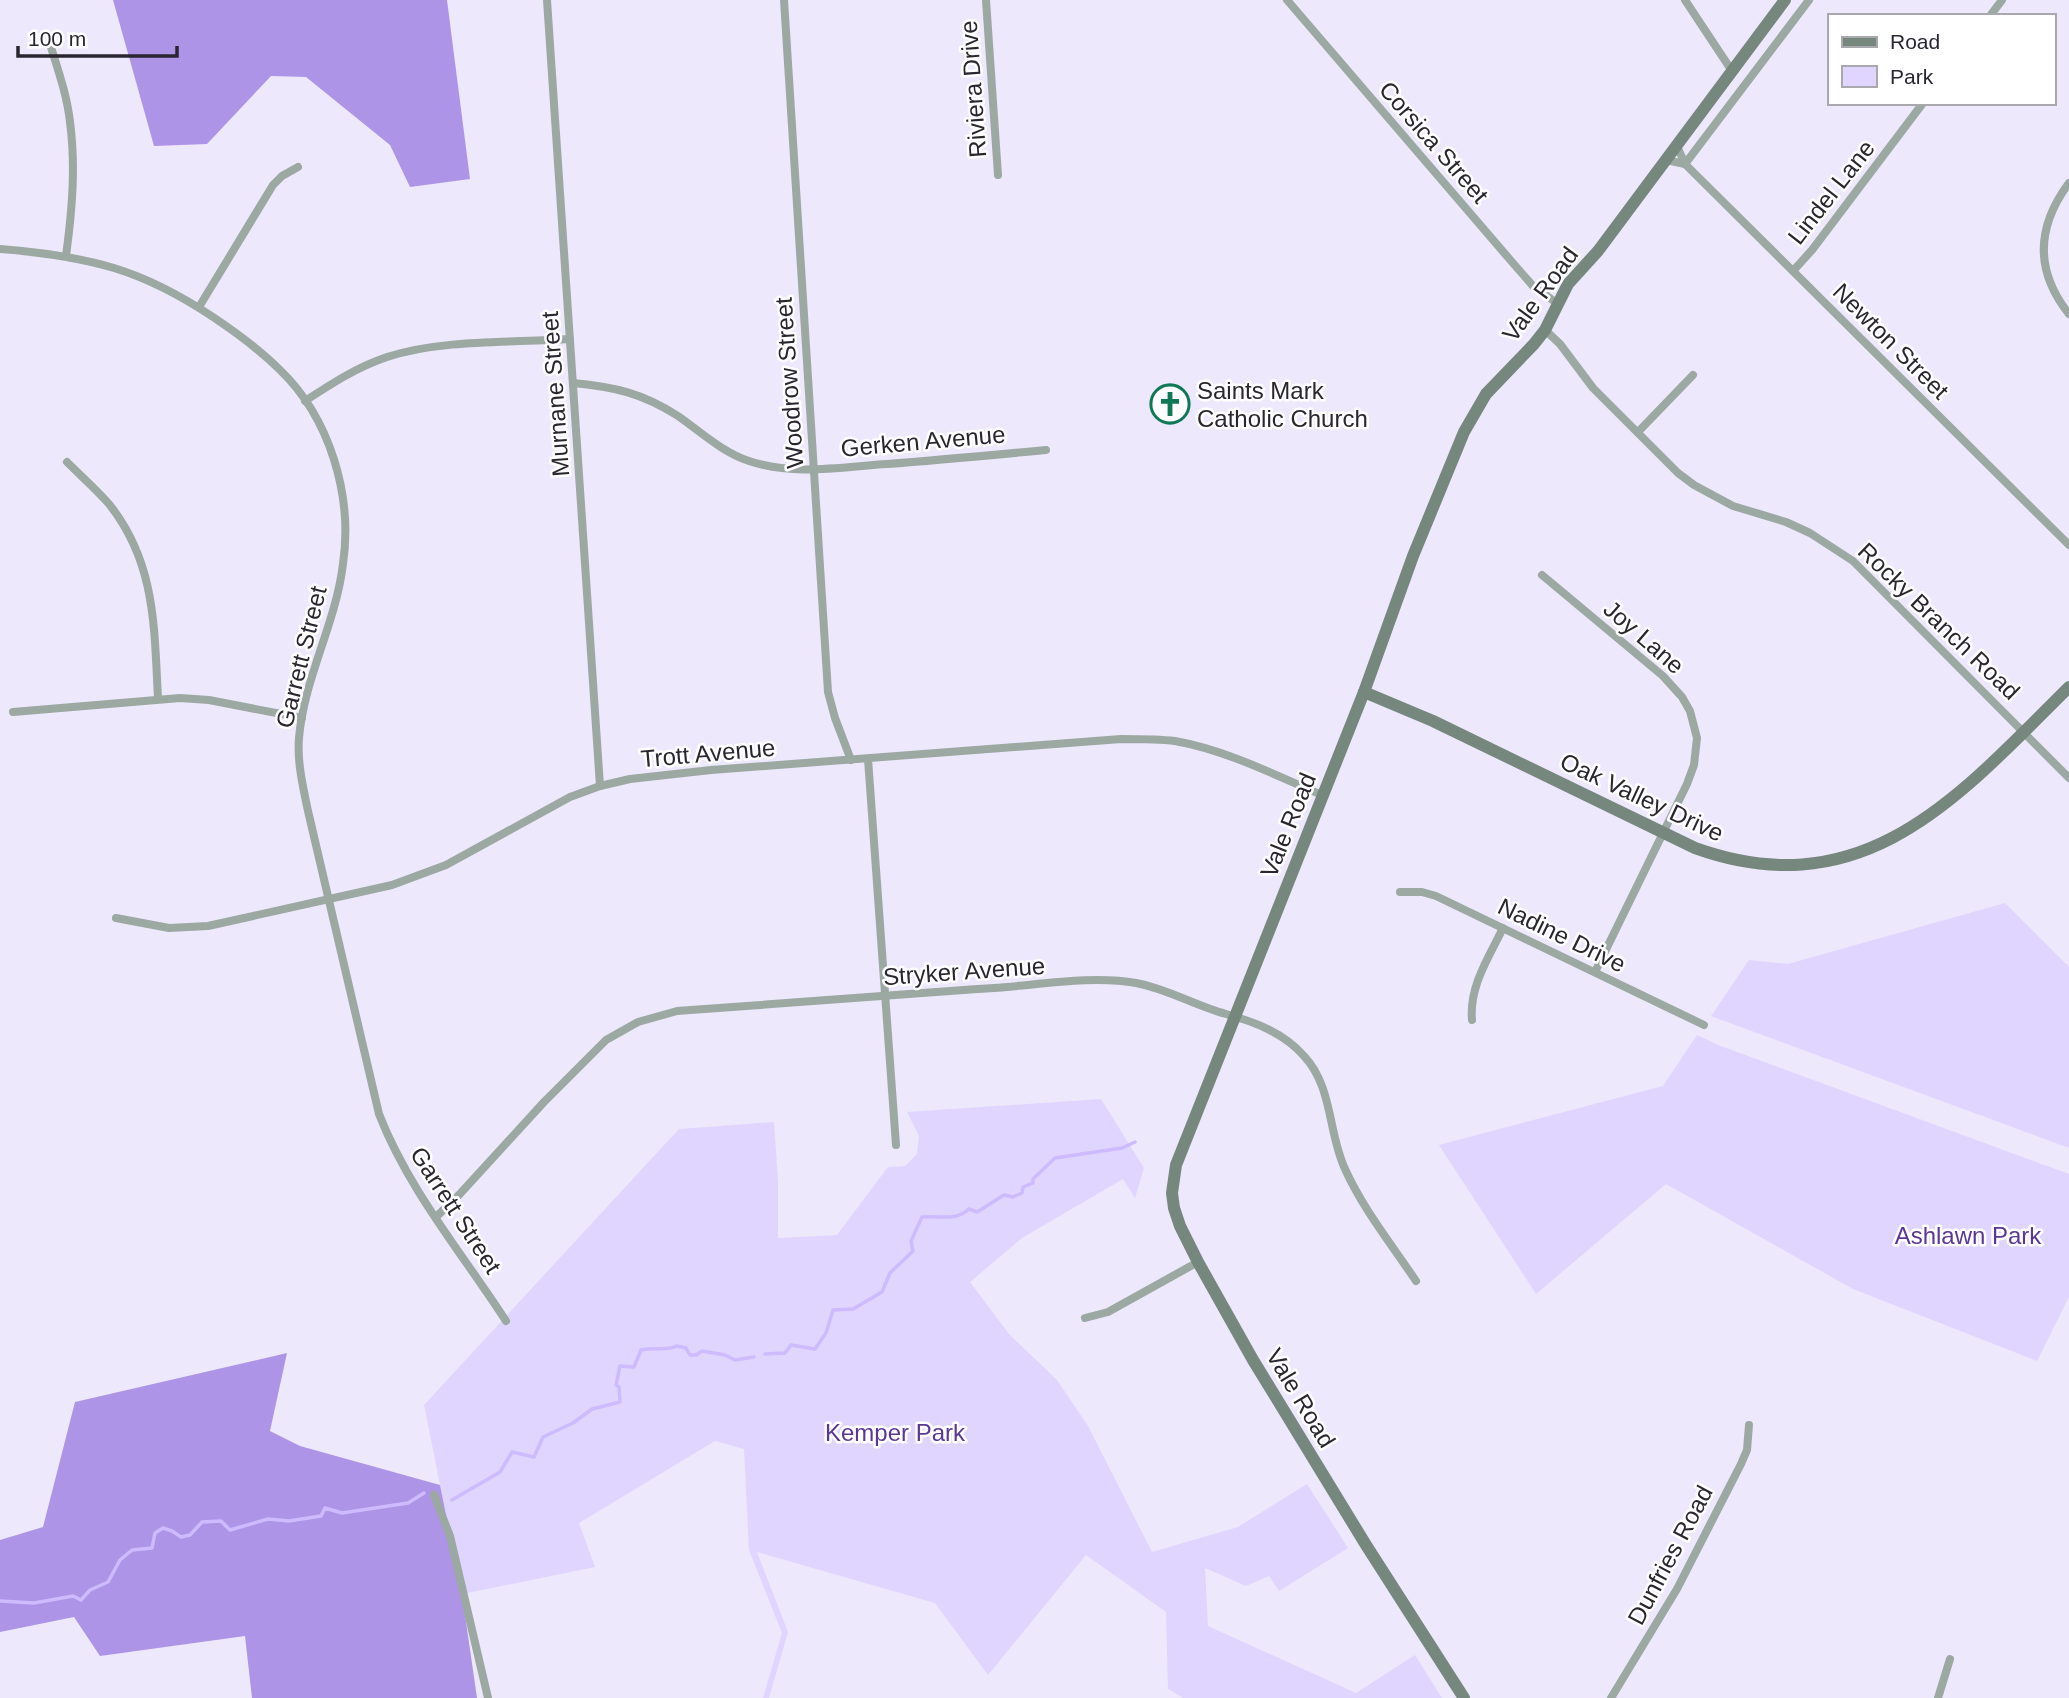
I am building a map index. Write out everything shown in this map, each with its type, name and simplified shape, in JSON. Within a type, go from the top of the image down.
[{"type":"main road","name":"Vale Road","points":[[1464,1698],[1272,1391],[1198,1262],[1177,1217],[1172,1193],[1173,1179],[1176,1165],[1364,692],[1413,556],[1464,432],[1486,394],[1545,330],[1568,284],[1598,251],[1785,0]]},
{"type":"main road","name":"Oak Valley Drive","points":[[1364,692],[1433,721],[1695,848],[1742,862],[1789,865],[1838,859],[1876,845],[1928,818],[1972,783],[2069,687]]},
{"type":"street","name":"Murnane Street","points":[[547,0],[600,786]]},
{"type":"street","name":"Woodrow Street","points":[[784,0],[828,692],[851,760]]},
{"type":"street","name":"Riviera Drive","points":[[986,0],[998,175]]},
{"type":"street","name":"Corsica Street","points":[[1287,0],[1533,286],[1558,304]]},
{"type":"street","points":[[1685,0],[1731,71]]},
{"type":"street","points":[[1666,160],[1685,164],[1809,0]]},
{"type":"street","points":[[50,44],[65,94],[74,156],[73,200],[66,256]]},
{"type":"street","name":"Lindel Lane","points":[[1793,271],[1812,250],[1921,105]]},
{"type":"street","name":"Newton Street","points":[[1676,146],[1685,164],[2069,545]]},
{"type":"street","points":[[199,307],[273,185],[298,167]]},
{"type":"street","points":[[2069,183],[2050,213],[2043,241],[2046,271],[2051,287],[2069,314]]},
{"type":"street","name":"Garrett Street","points":[[0,249],[66,256],[116,268],[199,307],[281,370],[305,401],[329,446],[337,469],[346,539],[339,586],[302,718],[300,763],[328,900],[379,1114],[397,1157],[506,1321]]},
{"type":"street","name":"Rocky Branch Road","points":[[1545,330],[1560,344],[1593,388],[1678,473],[1733,506],[1786,522],[1810,533],[1853,561],[2069,778]]},
{"type":"street","points":[[305,401],[366,366],[417,349],[570,340]]},
{"type":"street","points":[[1638,432],[1693,375]]},
{"type":"street","name":"Gerken Avenue","points":[[573,383],[609,387],[645,397],[712,442],[746,460],[789,470],[933,461],[1046,450]]},
{"type":"street","points":[[67,462],[108,504],[122,523],[142,564],[153,608],[158,698]]},
{"type":"street","name":"Joy Lane","points":[[1542,575],[1662,676],[1682,697],[1690,711],[1697,738],[1694,765],[1595,972]]},
{"type":"street","points":[[13,712],[158,698],[209,700],[302,718]]},
{"type":"street","name":"Trott Avenue","points":[[116,918],[169,928],[208,926],[392,885],[446,866],[545,809],[600,786],[630,779],[697,772],[1121,739],[1152,739],[1189,744],[1226,755],[1322,795]]},
{"type":"street","points":[[868,759],[896,1145]]},
{"type":"street","name":"Nadine Drive","points":[[1400,892],[1422,892],[1436,896],[1704,1025]]},
{"type":"street","points":[[1472,1020],[1472,998],[1476,984],[1503,928]]},
{"type":"street","name":"Stryker Avenue","points":[[436,1217],[586,1058],[621,1030],[657,1015],[677,1011],[885,995],[1108,981],[1136,983],[1178,994],[1279,1035],[1299,1051],[1314,1069],[1327,1100],[1334,1139],[1354,1188],[1416,1281]]},
{"type":"street","points":[[1085,1318],[1108,1312],[1198,1262]]},
{"type":"street","name":"Dunfries Road","points":[[1611,1698],[1677,1589],[1741,1464],[1747,1450],[1749,1425]]},
{"type":"street","points":[[434,1495],[450,1536],[488,1698]]},
{"type":"street","points":[[1938,1698],[1950,1659]]},
{"type":"green space","points":[[2005,903],[2069,967],[2069,1148],[1711,1016],[1749,960],[1788,964]]},
{"type":"green space","name":"Ashlawn Park","points":[[1697,1035],[2069,1174],[2069,1297],[2037,1361],[1853,1289],[1666,1184],[1536,1294],[1439,1145],[1663,1086]]},
{"type":"green space","name":"Kemper Park","points":[[1101,1099],[1144,1168],[1135,1198],[1123,1179],[1022,1238],[970,1282],[1009,1334],[1057,1380],[1088,1426],[1152,1552],[1238,1527],[1307,1484],[1348,1548],[1279,1591],[1269,1576],[1246,1586],[1205,1568],[1208,1626],[1356,1693],[1415,1655],[1442,1698],[1183,1698],[1168,1689],[1166,1612],[1086,1555],[988,1675],[935,1603],[757,1552],[788,1632],[769,1698],[763,1698],[782,1633],[749,1550],[744,1449],[715,1441],[579,1523],[595,1567],[462,1594],[424,1405],[679,1129],[774,1122],[778,1238],[837,1235],[888,1167],[905,1166],[917,1154],[919,1136],[907,1112]]},
{"type":"shaded area","points":[[113,0],[447,0],[470,179],[410,187],[390,145],[306,77],[271,76],[207,144],[154,146]]},
{"type":"shaded area","points":[[287,1353],[270,1431],[300,1446],[440,1485],[462,1594],[477,1698],[252,1698],[245,1636],[100,1656],[74,1617],[0,1632],[0,1540],[43,1527],[75,1402]]},
{"type":"waterway","points":[[765,1354],[785,1353],[791,1345],[815,1349],[826,1333],[833,1310],[853,1309],[882,1292],[890,1273],[913,1251],[911,1241],[922,1217],[953,1217],[969,1209],[977,1212],[1004,1195],[1013,1197],[1022,1193],[1023,1187],[1033,1183],[1033,1179],[1055,1158],[1122,1148],[1135,1142]]},
{"type":"waterway","points":[[452,1500],[500,1472],[512,1452],[534,1457],[543,1437],[573,1423],[592,1409],[620,1402],[619,1387],[616,1385],[620,1366],[634,1367],[641,1350],[677,1346],[686,1348],[690,1355],[702,1351],[725,1355],[735,1360],[754,1357]]},
{"type":"waterway","points":[[0,1601],[34,1603],[73,1596],[81,1600],[90,1590],[108,1582],[120,1560],[132,1550],[152,1548],[155,1533],[163,1528],[181,1537],[190,1535],[202,1522],[221,1521],[230,1530],[268,1519],[289,1521],[321,1516],[325,1508],[342,1513],[408,1503],[424,1493]]},
{"type":"place","name":"Saints Mark Catholic Church","points":[[1170,404]]}]
